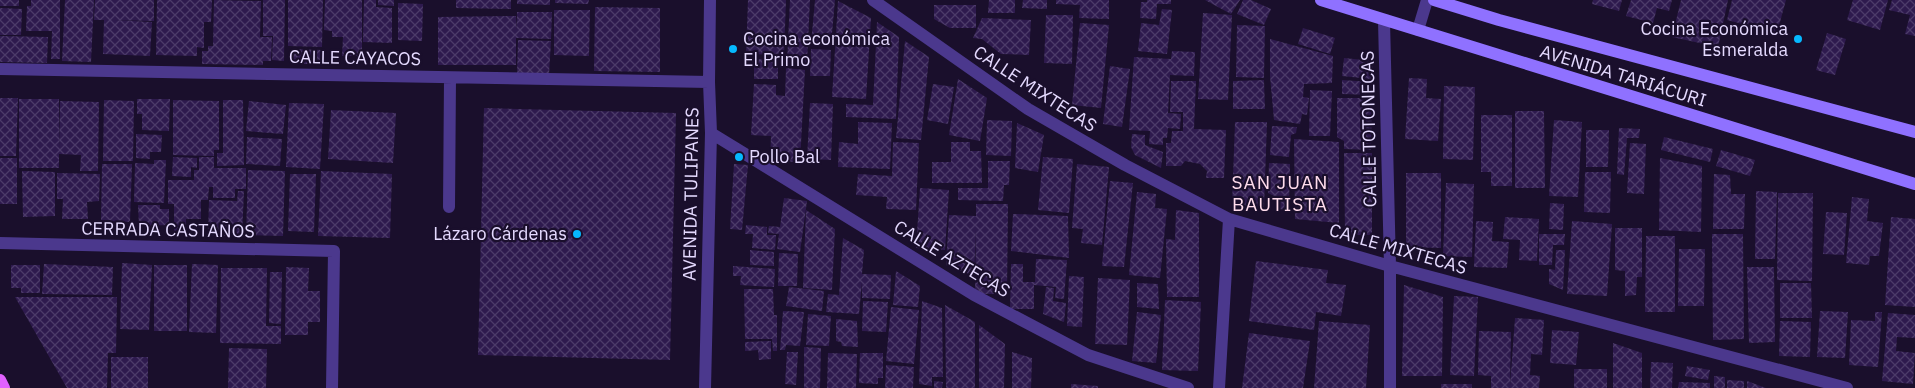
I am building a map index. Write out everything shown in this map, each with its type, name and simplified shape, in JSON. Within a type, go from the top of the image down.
[{"type":"main road","points":[[0,380],[4,388]]},
{"type":"street","name":"AVENIDA TULIPANES","points":[[705,388],[711,134],[709,82],[710,0]]},
{"type":"street","name":"CALLE MIXTECAS","points":[[872,0],[1028,109],[1125,165],[1229,219],[1390,266],[1848,388]]},
{"type":"street","name":"AVENIDA TARIÁCURI","points":[[1321,0],[1915,184]]},
{"type":"street","points":[[1418,30],[1427,0]]},
{"type":"street","name":"AVENIDA TARIÁCURI","points":[[1434,0],[1499,20],[1915,132]]},
{"type":"street","name":"CALLE TOTONECAS","points":[[1384,21],[1390,266],[1390,388]]},
{"type":"street","name":"CALLE CAYACOS","points":[[0,69],[709,82]]},
{"type":"street","points":[[449,206],[450,78]]},
{"type":"street","name":"CALLE AZTECAS","points":[[711,134],[974,295],[1088,355],[1188,388]]},
{"type":"street","points":[[1219,388],[1229,219]]},
{"type":"street","name":"CERRADA CASTAÑOS","points":[[0,244],[334,251],[332,388]]},
{"type":"building","points":[[0,0],[19,0],[19,6],[0,6]]},
{"type":"building","points":[[31,0],[60,0],[60,59],[51,59],[52,31],[26,31],[27,6],[31,6]]},
{"type":"building","points":[[65,0],[94,0],[91,62],[62,61]]},
{"type":"building","points":[[95,0],[154,0],[154,21],[113,20],[152,22],[150,56],[103,54],[104,20],[94,20]]},
{"type":"building","points":[[157,0],[212,0],[211,22],[204,22],[204,48],[197,47],[197,56],[156,55]]},
{"type":"building","points":[[214,0],[261,1],[260,37],[272,37],[271,61],[263,61],[263,65],[202,64],[202,51],[208,51],[208,46],[213,46]]},
{"type":"building","points":[[263,0],[285,0],[284,61],[272,60],[273,36],[263,36]]},
{"type":"building","points":[[288,0],[323,0],[322,47],[288,46]]},
{"type":"building","points":[[325,0],[362,0],[362,56],[342,56],[343,37],[332,37],[332,31],[324,30]]},
{"type":"building","points":[[364,0],[376,0],[376,7],[392,8],[392,43],[363,42]]},
{"type":"building","points":[[378,0],[394,0],[394,6],[378,5]]},
{"type":"building","points":[[456,0],[511,0],[511,9],[456,8]]},
{"type":"building","points":[[517,0],[550,0],[550,5],[517,4]]},
{"type":"building","points":[[555,0],[589,0],[588,4],[555,3]]},
{"type":"building","points":[[748,0],[786,0],[784,55],[746,54]]},
{"type":"building","points":[[790,0],[810,0],[807,63],[787,62]]},
{"type":"building","points":[[815,0],[835,0],[831,45],[811,44]]},
{"type":"building","points":[[989,0],[1015,0],[1015,13],[988,13]]},
{"type":"building","points":[[1023,0],[1047,0],[1047,9],[1022,8]]},
{"type":"building","points":[[1056,0],[1109,0],[1109,19],[1079,18],[1080,5],[1056,4]]},
{"type":"building","points":[[1147,0],[1171,0],[1171,4],[1157,4],[1156,19],[1140,18],[1141,2],[1147,2]]},
{"type":"building","points":[[1205,0],[1240,0],[1231,14]]},
{"type":"building","points":[[1243,0],[1251,0],[1271,9],[1264,25],[1237,14]]},
{"type":"building","points":[[1593,0],[1622,0],[1619,11],[1592,4]]},
{"type":"building","points":[[1631,0],[1672,0],[1669,11],[1657,8],[1653,23],[1626,16]]},
{"type":"building","points":[[1681,0],[1728,0],[1718,47],[1672,37]]},
{"type":"building","points":[[1732,0],[1786,0],[1777,33],[1727,20]]},
{"type":"building","points":[[1853,0],[1888,0],[1880,30],[1847,20]]},
{"type":"building","points":[[1892,0],[1915,0],[1915,36],[1905,34],[1910,15],[1889,10]]},
{"type":"building","points":[[838,1],[871,18],[866,99],[832,97]]},
{"type":"building","points":[[398,3],[423,4],[422,41],[398,40]]},
{"type":"building","points":[[934,5],[976,5],[976,28],[950,28],[934,19]]},
{"type":"building","points":[[595,7],[660,8],[660,72],[594,71]]},
{"type":"building","points":[[0,8],[22,9],[21,35],[0,35]]},
{"type":"building","points":[[1162,9],[1172,10],[1167,54],[1138,51],[1141,23],[1159,25]]},
{"type":"building","points":[[554,10],[590,10],[589,56],[554,55]]},
{"type":"building","points":[[517,12],[552,12],[551,39],[516,38],[516,65],[438,65],[438,17],[516,16],[517,30]]},
{"type":"building","points":[[1203,13],[1232,15],[1228,100],[1198,99]]},
{"type":"building","points":[[1046,15],[1073,15],[1072,64],[1044,63]]},
{"type":"building","points":[[982,18],[1031,20],[1029,55],[1001,54],[982,39],[973,38]]},
{"type":"building","points":[[877,22],[899,37],[896,119],[846,117],[846,104],[873,105]]},
{"type":"building","points":[[1080,23],[1109,25],[1101,108],[1072,105]]},
{"type":"building","points":[[1237,25],[1265,26],[1264,78],[1236,77]]},
{"type":"building","points":[[1303,28],[1335,38],[1330,54],[1298,44]]},
{"type":"building","points":[[1827,33],[1846,39],[1835,75],[1816,70]]},
{"type":"building","points":[[0,36],[48,37],[47,63],[0,62]]},
{"type":"building","points":[[1270,39],[1333,56],[1332,83],[1304,84],[1303,97],[1309,98],[1307,115],[1302,114],[1300,124],[1274,120],[1270,76]]},
{"type":"building","points":[[518,40],[551,41],[549,75],[517,73]]},
{"type":"building","points":[[905,41],[929,57],[921,140],[896,138]]},
{"type":"building","points":[[292,49],[322,50],[322,64],[292,64]]},
{"type":"building","points":[[811,49],[831,50],[830,76],[810,76]]},
{"type":"building","points":[[1172,51],[1195,52],[1194,76],[1170,75],[1168,113],[1181,114],[1180,129],[1168,128],[1167,138],[1163,138],[1163,145],[1149,144],[1150,131],[1129,130],[1134,57],[1171,59]]},
{"type":"building","points":[[1344,58],[1373,61],[1371,79],[1342,76]]},
{"type":"building","points":[[754,59],[778,60],[778,79],[754,79]]},
{"type":"building","points":[[1110,66],[1130,69],[1122,127],[1103,124]]},
{"type":"building","points":[[786,68],[805,70],[800,162],[770,161],[771,136],[751,135],[754,84],[776,85],[776,95],[785,96]]},
{"type":"building","points":[[1409,78],[1427,79],[1426,98],[1441,99],[1438,141],[1405,139]]},
{"type":"building","points":[[958,79],[987,98],[980,141],[949,135]]},
{"type":"building","points":[[1264,80],[1265,109],[1233,109],[1233,81]]},
{"type":"building","points":[[1342,80],[1372,82],[1371,95],[1342,94]]},
{"type":"building","points":[[1171,81],[1196,81],[1194,129],[1226,130],[1224,178],[1206,178],[1207,171],[1200,164],[1185,161],[1181,166],[1166,166],[1166,143],[1171,143],[1172,131],[1183,131],[1183,112],[1170,112]]},
{"type":"building","points":[[933,84],[954,87],[948,124],[927,120]]},
{"type":"building","points":[[1444,86],[1475,87],[1473,160],[1443,159]]},
{"type":"building","points":[[1310,90],[1332,91],[1330,136],[1309,136]]},
{"type":"building","points":[[0,98],[18,98],[16,156],[0,156]]},
{"type":"building","points":[[1337,98],[1372,98],[1371,150],[1344,149],[1344,141],[1337,137]]},
{"type":"building","points":[[19,99],[59,99],[59,150],[60,101],[99,102],[98,171],[80,171],[81,155],[59,154],[59,168],[19,168]]},
{"type":"building","points":[[137,99],[170,99],[169,131],[142,130],[142,114],[137,114]]},
{"type":"building","points":[[104,100],[134,101],[133,161],[103,161]]},
{"type":"building","points":[[173,100],[219,101],[219,150],[214,150],[214,156],[173,155]]},
{"type":"building","points":[[223,100],[243,100],[244,165],[217,166],[217,153],[223,153]]},
{"type":"building","points":[[249,101],[286,105],[283,134],[246,131]]},
{"type":"building","points":[[289,103],[324,104],[320,169],[286,167]]},
{"type":"building","points":[[810,103],[833,104],[831,160],[807,159]]},
{"type":"building","name":"Lázaro Cárdenas","points":[[484,108],[676,113],[670,360],[478,355]]},
{"type":"building","points":[[331,110],[396,113],[393,163],[328,159]]},
{"type":"building","points":[[1515,111],[1544,111],[1545,188],[1515,188]]},
{"type":"building","points":[[1481,115],[1512,115],[1512,186],[1491,186],[1491,172],[1481,172]]},
{"type":"building","points":[[987,120],[1012,121],[1011,156],[986,155]]},
{"type":"building","points":[[1554,120],[1582,122],[1578,197],[1549,196]]},
{"type":"building","points":[[858,122],[892,123],[890,169],[838,167],[839,142],[858,144]]},
{"type":"building","points":[[1235,122],[1267,122],[1264,207],[1232,206]]},
{"type":"building","points":[[1017,123],[1044,135],[1038,172],[1015,168]]},
{"type":"building","points":[[1272,126],[1297,127],[1296,133],[1291,135],[1289,157],[1270,155]]},
{"type":"building","points":[[1619,128],[1640,129],[1639,138],[1627,138],[1624,175],[1617,174]]},
{"type":"building","points":[[1586,130],[1609,130],[1608,167],[1586,167]]},
{"type":"building","points":[[136,134],[162,135],[161,152],[150,152],[150,159],[136,158]]},
{"type":"building","points":[[1132,134],[1145,135],[1145,145],[1163,152],[1161,168],[1135,155],[1131,147]]},
{"type":"building","points":[[247,137],[282,139],[280,166],[246,164]]},
{"type":"building","points":[[1664,137],[1713,149],[1710,162],[1661,150]]},
{"type":"building","points":[[1294,139],[1339,142],[1339,223],[1295,219]]},
{"type":"building","points":[[893,142],[919,143],[916,210],[886,209],[887,197],[856,195],[858,174],[892,176]]},
{"type":"building","points":[[951,142],[970,142],[970,151],[981,151],[982,183],[932,183],[932,162],[951,162]]},
{"type":"building","points":[[1630,143],[1646,144],[1644,194],[1627,193]]},
{"type":"building","points":[[1721,150],[1755,160],[1750,176],[1716,166]]},
{"type":"building","points":[[1344,153],[1372,153],[1372,235],[1345,235]]},
{"type":"building","points":[[173,157],[197,158],[197,168],[191,167],[191,177],[172,176]]},
{"type":"building","points":[[199,157],[214,157],[214,168],[246,168],[246,189],[235,189],[235,198],[213,198],[213,187],[209,187],[208,200],[201,200],[201,219],[186,219],[186,230],[174,231],[174,204],[168,204],[168,180],[194,180],[194,170],[199,170]]},
{"type":"building","points":[[1043,157],[1073,159],[1069,213],[1038,210]]},
{"type":"building","points":[[0,158],[17,158],[17,204],[0,204]]},
{"type":"building","points":[[1660,158],[1702,166],[1701,232],[1659,230]]},
{"type":"building","points":[[154,160],[166,160],[164,203],[134,202],[135,163],[154,164]]},
{"type":"building","points":[[988,161],[1010,161],[1009,185],[1004,185],[1003,201],[958,200],[958,188],[988,188]]},
{"type":"building","points":[[1269,163],[1290,164],[1289,210],[1276,209],[1276,197],[1268,193]]},
{"type":"building","points":[[102,164],[132,164],[130,222],[101,221]]},
{"type":"building","points":[[734,164],[748,165],[742,230],[730,229]]},
{"type":"building","points":[[1077,164],[1109,167],[1102,245],[1081,243],[1083,229],[1072,228]]},
{"type":"building","points":[[248,170],[285,171],[283,236],[246,235]]},
{"type":"building","points":[[22,171],[55,172],[55,216],[23,217]]},
{"type":"building","points":[[321,171],[392,174],[390,238],[318,236]]},
{"type":"building","points":[[1585,172],[1611,172],[1610,213],[1584,212]]},
{"type":"building","points":[[57,173],[100,174],[99,201],[87,202],[88,219],[62,219],[63,199],[57,199]]},
{"type":"building","points":[[1406,173],[1441,173],[1441,248],[1406,247]]},
{"type":"building","points":[[290,174],[316,174],[314,232],[288,231]]},
{"type":"building","points":[[1714,174],[1730,175],[1731,194],[1745,194],[1744,229],[1713,229]]},
{"type":"building","points":[[1110,181],[1133,183],[1124,267],[1102,266]]},
{"type":"building","points":[[1446,183],[1474,184],[1472,257],[1443,256]]},
{"type":"building","points":[[920,188],[949,190],[945,250],[916,248]]},
{"type":"building","points":[[238,191],[244,191],[242,237],[208,235],[209,200],[237,201]]},
{"type":"building","points":[[1756,191],[1777,192],[1775,259],[1755,259]]},
{"type":"building","points":[[1137,192],[1156,194],[1155,208],[1167,209],[1160,278],[1129,275]]},
{"type":"building","points":[[1778,193],[1813,193],[1812,281],[1777,280]]},
{"type":"building","points":[[1852,197],[1869,199],[1867,221],[1883,223],[1879,256],[1870,256],[1869,265],[1846,263]]},
{"type":"building","points":[[784,198],[807,201],[800,252],[777,249],[779,234],[768,233],[769,226],[780,227]]},
{"type":"building","points":[[1550,203],[1564,204],[1563,230],[1549,229]]},
{"type":"building","points":[[976,204],[1008,204],[1007,294],[975,294],[976,229],[974,276],[946,265],[949,215],[976,216]]},
{"type":"building","points":[[138,205],[160,205],[160,209],[169,209],[169,225],[139,226]]},
{"type":"building","points":[[806,210],[835,229],[832,290],[803,288]]},
{"type":"building","points":[[1176,210],[1199,213],[1199,297],[1167,297],[1166,239],[1175,240]]},
{"type":"building","points":[[1826,212],[1847,213],[1844,255],[1823,254]]},
{"type":"building","points":[[1013,214],[1068,216],[1069,258],[1011,251]]},
{"type":"building","points":[[1505,217],[1539,219],[1537,261],[1519,260],[1520,240],[1503,239]]},
{"type":"building","points":[[1891,217],[1915,219],[1915,307],[1885,305]]},
{"type":"building","points":[[1476,221],[1493,222],[1492,241],[1509,242],[1507,268],[1474,267]]},
{"type":"building","points":[[1572,221],[1612,224],[1607,296],[1567,294]]},
{"type":"building","points":[[746,225],[767,227],[767,235],[776,235],[775,250],[752,248],[753,234],[745,234]]},
{"type":"building","points":[[1615,228],[1642,228],[1642,277],[1637,277],[1636,295],[1625,296],[1625,271],[1615,270]]},
{"type":"building","points":[[1539,234],[1565,234],[1564,245],[1553,245],[1552,265],[1539,265]]},
{"type":"building","points":[[1712,234],[1743,234],[1744,339],[1713,340]]},
{"type":"building","points":[[1646,236],[1675,236],[1675,312],[1645,312]]},
{"type":"building","points":[[843,238],[864,250],[862,274],[891,275],[890,299],[862,298],[862,282],[859,314],[826,312],[828,294],[839,295]]},
{"type":"building","points":[[1679,249],[1705,249],[1704,306],[1678,306]]},
{"type":"building","points":[[750,250],[774,252],[774,266],[750,265]]},
{"type":"building","points":[[1556,250],[1565,250],[1563,290],[1549,284],[1549,269],[1555,270]]},
{"type":"building","points":[[779,253],[798,254],[797,286],[778,286]]},
{"type":"building","points":[[1036,259],[1067,260],[1064,299],[1055,298],[1056,287],[1034,285],[1034,309],[1010,309],[1011,264],[1023,264],[1023,282],[1035,282]]},
{"type":"building","points":[[1256,261],[1328,270],[1326,283],[1346,285],[1341,316],[1316,312],[1314,330],[1249,321]]},
{"type":"building","points":[[122,263],[152,265],[149,330],[120,329]]},
{"type":"building","points":[[44,264],[113,267],[112,295],[42,294]]},
{"type":"building","points":[[192,264],[218,265],[216,333],[189,332]]},
{"type":"building","points":[[11,265],[40,265],[40,293],[21,293],[21,288],[11,288]]},
{"type":"building","points":[[154,265],[187,265],[187,331],[154,331]]},
{"type":"building","points":[[733,266],[775,269],[774,287],[740,285],[741,276],[733,276]]},
{"type":"building","points":[[286,267],[309,268],[308,291],[320,291],[320,322],[308,322],[308,335],[285,335]]},
{"type":"building","points":[[1747,267],[1774,267],[1775,342],[1749,343]]},
{"type":"building","points":[[221,268],[267,268],[266,326],[281,326],[281,344],[220,343]]},
{"type":"building","points":[[896,271],[920,286],[918,307],[893,305]]},
{"type":"building","points":[[270,272],[282,272],[281,324],[269,323]]},
{"type":"building","points":[[1069,276],[1084,277],[1082,327],[1067,326]]},
{"type":"building","points":[[1098,278],[1130,280],[1127,345],[1095,344]]},
{"type":"building","points":[[1137,283],[1158,284],[1159,309],[1137,307]]},
{"type":"building","points":[[1780,283],[1811,283],[1812,318],[1780,318]]},
{"type":"building","points":[[1404,285],[1443,297],[1442,376],[1402,376]]},
{"type":"building","points":[[789,287],[824,291],[822,311],[786,306]]},
{"type":"building","points":[[1046,287],[1054,288],[1053,301],[1066,303],[1064,322],[1043,314]]},
{"type":"building","points":[[744,289],[773,289],[774,315],[777,315],[777,351],[773,351],[772,339],[745,339]]},
{"type":"building","points":[[1454,296],[1478,297],[1474,376],[1450,375]]},
{"type":"building","points":[[15,297],[117,297],[116,353],[108,353],[107,388],[67,388]]},
{"type":"building","points":[[1165,300],[1201,302],[1198,371],[1162,370]]},
{"type":"building","points":[[863,301],[888,302],[886,332],[862,331]]},
{"type":"building","points":[[922,301],[942,308],[943,377],[932,377],[932,386],[919,384]]},
{"type":"building","points":[[945,305],[975,322],[975,388],[946,388]]},
{"type":"building","points":[[891,307],[919,310],[914,364],[886,361]]},
{"type":"building","points":[[783,311],[804,312],[800,346],[786,345],[785,350],[780,350]]},
{"type":"building","points":[[1820,311],[1848,312],[1845,358],[1817,357]]},
{"type":"building","points":[[1137,312],[1161,315],[1156,363],[1132,361]]},
{"type":"building","points":[[1875,312],[1882,312],[1878,367],[1849,365],[1851,320],[1875,321]]},
{"type":"building","points":[[1888,313],[1915,315],[1915,338],[1897,337],[1896,351],[1915,353],[1913,384],[1882,381]]},
{"type":"building","points":[[808,314],[831,316],[829,346],[806,345]]},
{"type":"building","points":[[1515,318],[1544,320],[1542,355],[1531,354],[1530,375],[1540,376],[1539,388],[1491,388],[1491,376],[1478,375],[1479,331],[1511,332],[1510,386]]},
{"type":"building","points":[[836,319],[857,321],[858,347],[842,346],[841,342],[836,341]]},
{"type":"building","points":[[1319,321],[1370,325],[1366,388],[1314,388]]},
{"type":"building","points":[[1780,321],[1811,322],[1810,357],[1779,356]]},
{"type":"building","points":[[979,325],[1005,344],[1004,388],[979,388]]},
{"type":"building","points":[[1552,330],[1579,332],[1576,365],[1550,363]]},
{"type":"building","points":[[1249,333],[1310,341],[1303,388],[1242,388]]},
{"type":"building","points":[[771,341],[771,359],[759,360],[758,350],[745,351],[745,342]]},
{"type":"building","points":[[1613,343],[1642,353],[1642,388],[1613,388]]},
{"type":"building","points":[[804,347],[821,348],[820,388],[804,388]]},
{"type":"building","points":[[229,348],[267,349],[266,388],[228,388]]},
{"type":"building","points":[[787,352],[798,352],[796,385],[785,384]]},
{"type":"building","points":[[1012,352],[1032,358],[1031,388],[1012,388]]},
{"type":"building","points":[[828,353],[857,354],[856,388],[827,388]]},
{"type":"building","points":[[860,353],[883,353],[883,378],[878,378],[878,384],[859,383]]},
{"type":"building","points":[[111,357],[148,357],[148,388],[111,388]]},
{"type":"building","points":[[1651,362],[1673,363],[1672,388],[1650,388]]},
{"type":"building","points":[[886,365],[914,367],[913,388],[885,388]]},
{"type":"building","points":[[1687,366],[1710,370],[1708,380],[1685,376]]},
{"type":"building","points":[[1574,369],[1607,369],[1607,388],[1574,388]]},
{"type":"building","points":[[1714,376],[1725,377],[1725,388],[1714,388]]},
{"type":"building","points":[[1727,380],[1744,381],[1744,388],[1727,388]]},
{"type":"building","points":[[934,381],[943,382],[942,388],[934,388]]},
{"type":"building","points":[[1747,381],[1766,388],[1747,388]]},
{"type":"building","points":[[1679,382],[1710,383],[1710,388],[1678,388]]},
{"type":"building","points":[[1071,384],[1098,386],[1098,388],[1071,388]]},
{"type":"building","points":[[1441,384],[1472,384],[1472,388],[1441,388]]},
{"type":"place","name":"Cocina Económica Esmeralda","points":[[1798,39]]},
{"type":"place","name":"Cocina económica El Primo","points":[[733,49]]},
{"type":"place","name":"Pollo Bal","points":[[739,157]]},
{"type":"place","name":"Lázaro Cárdenas","points":[[577,234]]},
{"type":"district","name":"SAN JUAN BAUTISTA","points":[[1280,193]]}]
